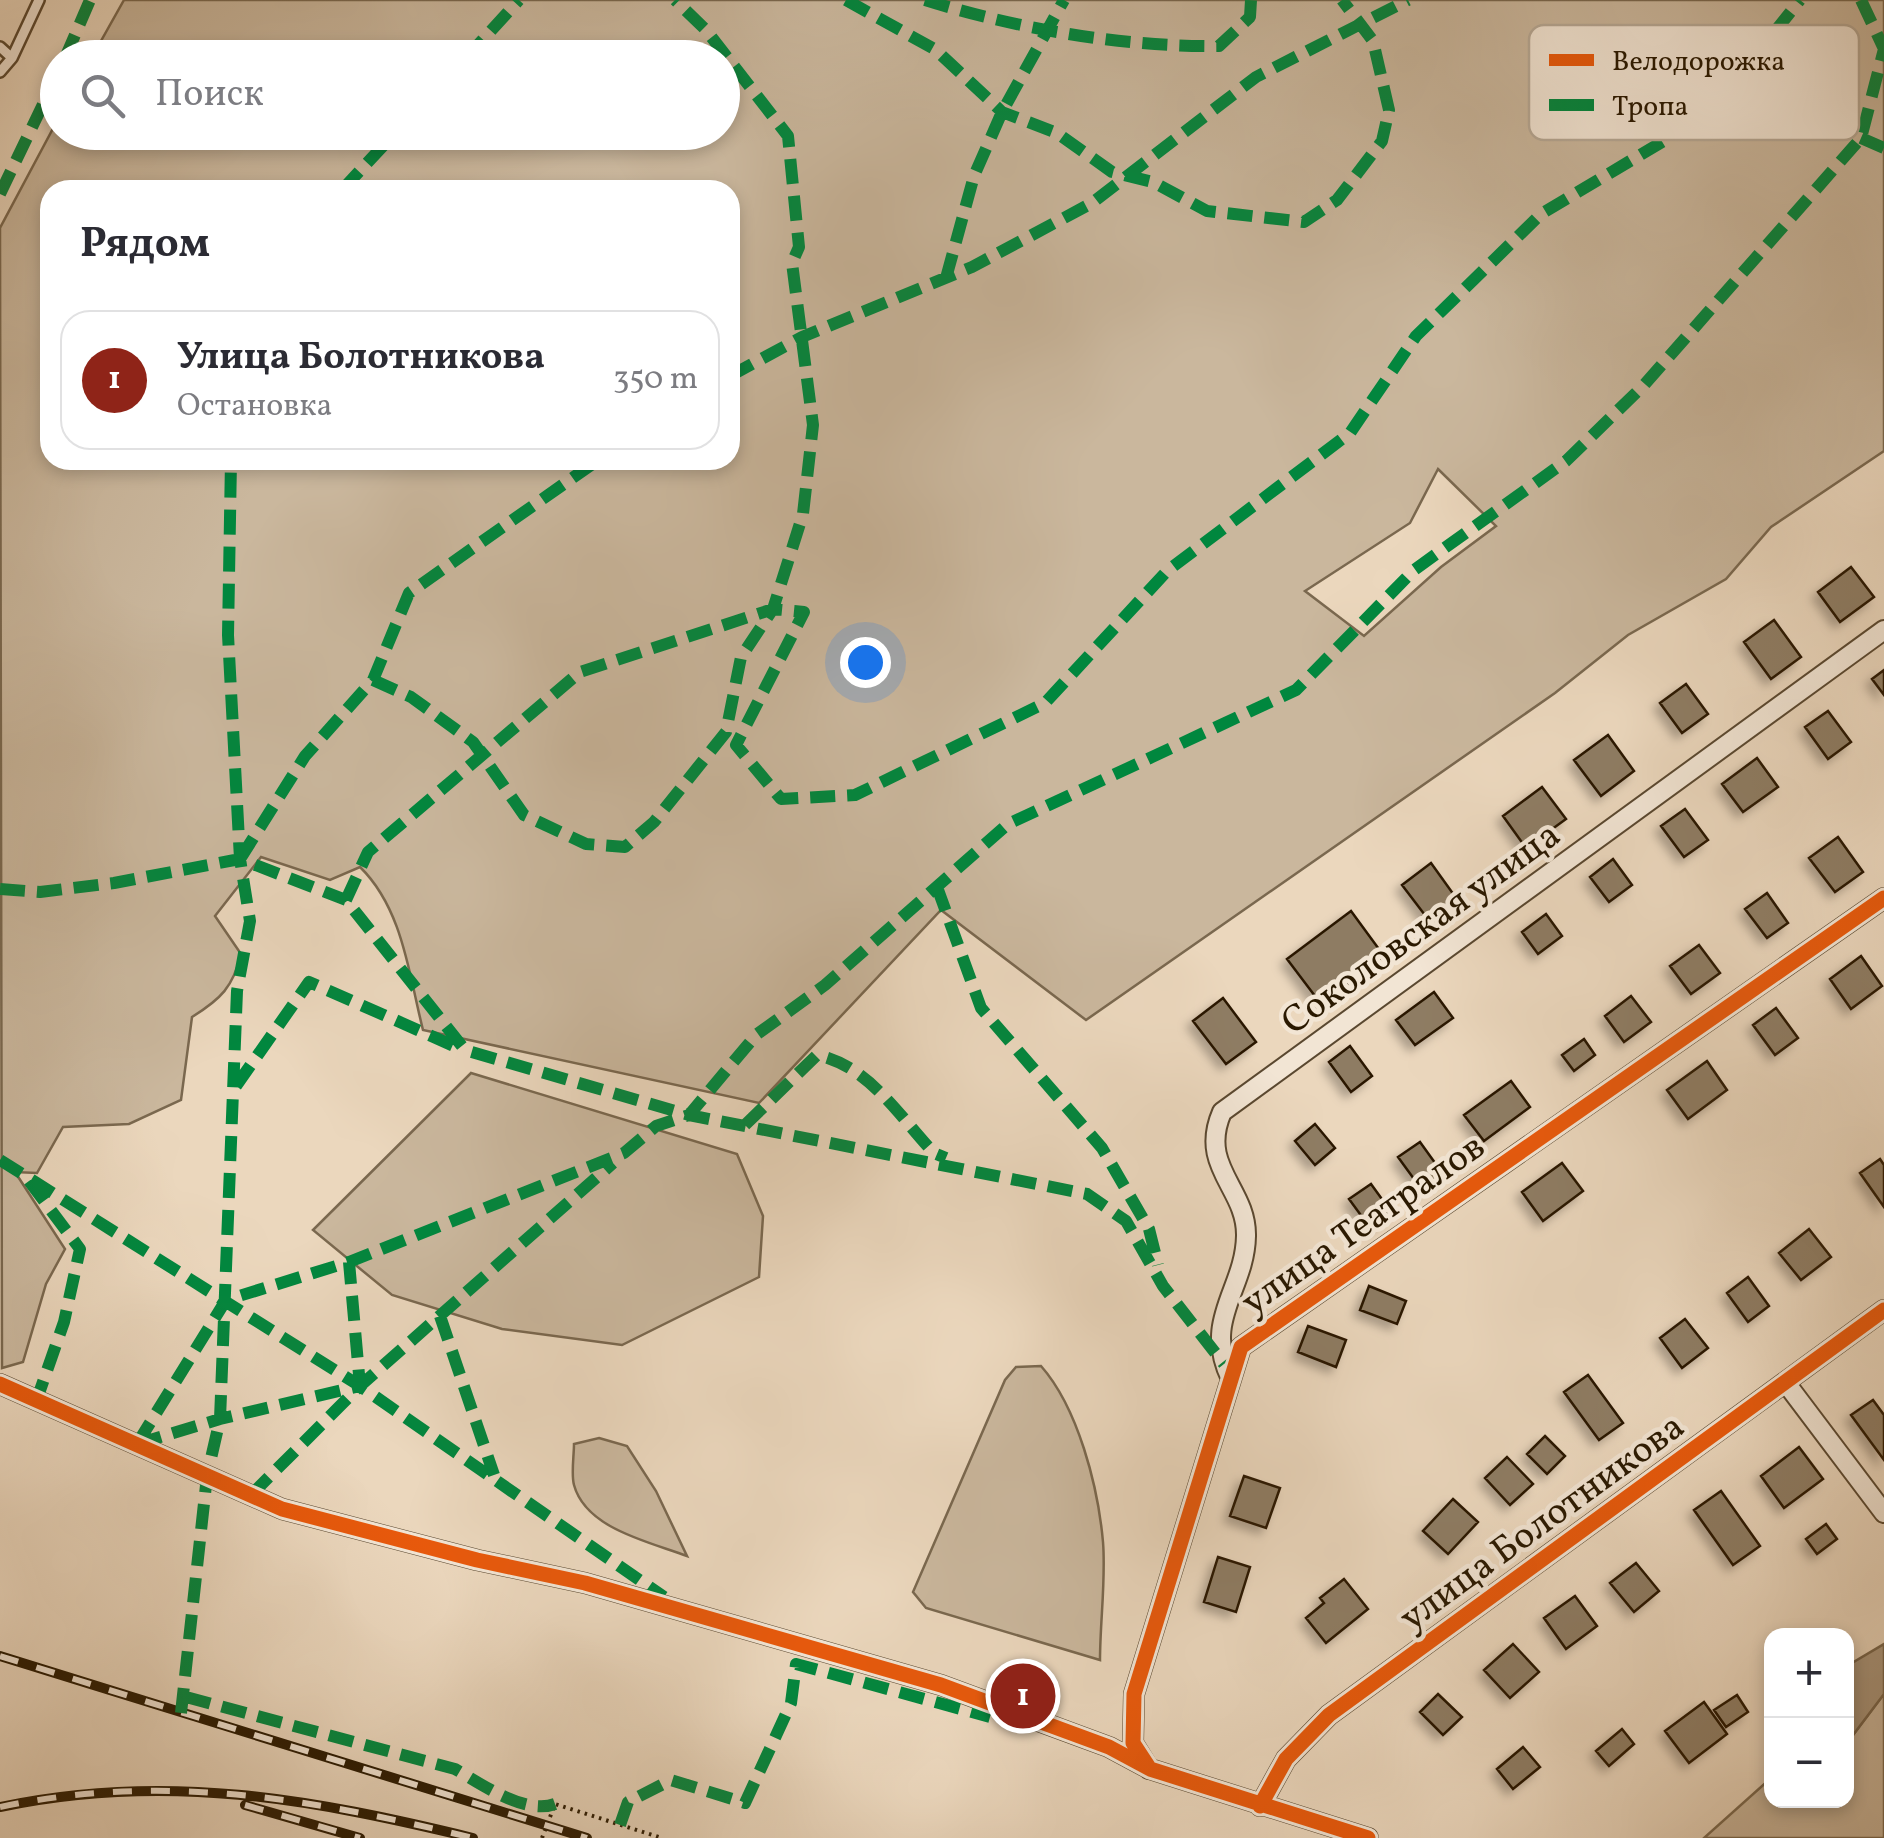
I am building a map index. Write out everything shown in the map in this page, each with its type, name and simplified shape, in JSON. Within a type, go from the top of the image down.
[{"type":"street","name":"Соколовская улица","points":[[1231,1379],[1224,1364],[1220,1330],[1246,1237],[1215,1157],[1214,1130],[1222,1112],[1884,630]]},
{"type":"street","name":"улица Театралов","points":[[1150,1770],[1134,1743],[1134,1694],[1241,1346],[1884,898]]},
{"type":"street","name":"улица Болотникова","points":[[1260,1806],[1286,1759],[1329,1716],[1884,1310]]},
{"type":"street","points":[[1786,1382],[1884,1512]]},
{"type":"street","points":[[0,1384],[282,1509],[477,1560],[585,1583],[941,1685],[1109,1747],[1150,1770],[1368,1838]]},
{"type":"lane","points":[[0,72],[12,58],[39,0]]},
{"type":"lane","points":[[0,47],[12,58]]},
{"type":"path","points":[[542,1838],[555,1804],[662,1838]]},
{"type":"shaded area","points":[[124,0],[1884,0],[1884,451],[1771,527],[1726,579],[1628,635],[1555,693],[1086,1020],[941,910],[759,1103],[423,1030],[395,923],[386,902],[360,867],[330,880],[261,857],[215,916],[241,954],[224,991],[192,1017],[181,1100],[129,1124],[63,1127],[37,1173],[15,1172],[65,1249],[46,1284],[23,1362],[2,1368],[0,228],[42,150],[740,150],[740,40],[102,40]],"holes":[[[1438,469],[1496,526],[1441,567],[1364,636],[1305,591],[1410,523]]]},
{"type":"shaded area","points":[[471,1073],[737,1154],[763,1216],[759,1277],[622,1345],[502,1329],[392,1295],[313,1230]]},
{"type":"shaded area","points":[[1041,1366],[1076,1425],[1096,1497],[1104,1556],[1100,1660],[926,1608],[913,1592],[1005,1380],[1016,1367]]},
{"type":"shaded area","points":[[599,1438],[627,1446],[656,1491],[687,1556],[621,1532],[592,1513],[581,1500],[573,1481],[574,1444]]},
{"type":"shaded area","points":[[1884,1644],[1884,1694],[1854,1734],[1854,1718],[1854,1662]]},
{"type":"shaded area","points":[[1884,1694],[1884,1838],[1704,1838],[1764,1784],[1764,1808],[1854,1808],[1854,1734]]},
{"type":"building","points":[[1851,567],[1874,597],[1840,622],[1818,592]]},
{"type":"building","points":[[1774,620],[1801,657],[1771,679],[1744,642]]},
{"type":"building","points":[[1884,670],[1884,695],[1872,679]]},
{"type":"building","points":[[1686,684],[1708,714],[1682,733],[1660,703]]},
{"type":"building","points":[[1828,711],[1851,742],[1828,759],[1805,727]]},
{"type":"building","points":[[1608,735],[1634,771],[1601,796],[1574,760]]},
{"type":"building","points":[[1757,758],[1778,787],[1743,812],[1722,784]]},
{"type":"building","points":[[1542,787],[1566,819],[1526,848],[1503,816]]},
{"type":"building","points":[[1685,809],[1708,840],[1684,857],[1661,826]]},
{"type":"building","points":[[1838,837],[1863,872],[1835,892],[1809,858]]},
{"type":"building","points":[[1613,859],[1632,885],[1609,902],[1590,877]]},
{"type":"building","points":[[1431,863],[1459,902],[1431,923],[1402,885]]},
{"type":"building","points":[[1767,893],[1788,923],[1767,938],[1745,909]]},
{"type":"building","points":[[1351,911],[1384,956],[1321,1004],[1287,959]]},
{"type":"building","points":[[1546,914],[1562,936],[1538,954],[1522,932]]},
{"type":"building","points":[[1699,945],[1720,973],[1691,994],[1670,966]]},
{"type":"building","points":[[1861,956],[1882,986],[1851,1009],[1830,979]]},
{"type":"building","points":[[1434,992],[1453,1018],[1415,1045],[1396,1020]]},
{"type":"building","points":[[1631,996],[1651,1022],[1624,1042],[1605,1016]]},
{"type":"building","points":[[1223,998],[1256,1042],[1226,1064],[1193,1021]]},
{"type":"building","points":[[1776,1008],[1798,1038],[1775,1055],[1753,1025]]},
{"type":"building","points":[[1584,1039],[1595,1055],[1574,1071],[1562,1055]]},
{"type":"building","points":[[1350,1046],[1372,1076],[1351,1092],[1329,1062]]},
{"type":"building","points":[[1707,1061],[1727,1090],[1688,1119],[1667,1090]]},
{"type":"building","points":[[1511,1081],[1530,1107],[1484,1141],[1464,1115]]},
{"type":"building","points":[[1315,1124],[1335,1148],[1315,1165],[1295,1141]]},
{"type":"building","points":[[1420,1142],[1443,1174],[1422,1190],[1398,1157]]},
{"type":"building","points":[[1880,1159],[1884,1165],[1884,1207],[1860,1173]]},
{"type":"building","points":[[1562,1163],[1583,1191],[1543,1221],[1522,1192]]},
{"type":"building","points":[[1371,1184],[1392,1213],[1371,1229],[1349,1199]]},
{"type":"building","points":[[1809,1229],[1831,1257],[1801,1280],[1779,1253]]},
{"type":"building","points":[[1748,1277],[1769,1306],[1748,1322],[1727,1293]]},
{"type":"building","points":[[1369,1286],[1406,1301],[1397,1324],[1360,1310]]},
{"type":"building","points":[[1685,1319],[1708,1348],[1682,1368],[1660,1338]]},
{"type":"building","points":[[1308,1326],[1346,1340],[1336,1367],[1298,1352]]},
{"type":"building","points":[[1588,1375],[1623,1423],[1599,1440],[1564,1392]]},
{"type":"building","points":[[1873,1400],[1884,1415],[1884,1460],[1851,1415]]},
{"type":"building","points":[[1545,1436],[1565,1456],[1547,1474],[1527,1454]]},
{"type":"building","points":[[1799,1447],[1823,1479],[1784,1508],[1761,1476]]},
{"type":"building","points":[[1507,1457],[1533,1484],[1510,1505],[1485,1478]]},
{"type":"building","points":[[1244,1476],[1280,1488],[1266,1528],[1230,1516]]},
{"type":"building","points":[[1721,1491],[1760,1546],[1733,1565],[1694,1510]]},
{"type":"building","points":[[1453,1499],[1478,1522],[1448,1554],[1423,1531]]},
{"type":"building","points":[[1826,1524],[1837,1539],[1817,1554],[1806,1539]]},
{"type":"building","points":[[1218,1557],[1250,1567],[1236,1612],[1204,1602]]},
{"type":"building","points":[[1636,1563],[1659,1591],[1634,1612],[1610,1583]]},
{"type":"building","points":[[1344,1579],[1368,1609],[1326,1643],[1306,1618],[1324,1603],[1320,1598]]},
{"type":"building","points":[[1575,1596],[1597,1626],[1566,1649],[1544,1618]]},
{"type":"building","points":[[1513,1644],[1539,1672],[1510,1698],[1484,1670]]},
{"type":"building","points":[[1438,1694],[1462,1717],[1443,1735],[1420,1712]]},
{"type":"building","points":[[1737,1695],[1748,1712],[1726,1727],[1714,1710]]},
{"type":"building","points":[[1704,1702],[1727,1734],[1689,1763],[1665,1731]]},
{"type":"building","points":[[1622,1729],[1634,1744],[1609,1766],[1596,1751]]},
{"type":"building","points":[[1523,1747],[1540,1767],[1513,1789],[1497,1769]]},
{"type":"railway","points":[[0,1656],[587,1838]]},
{"type":"railway","points":[[0,1807],[61,1797],[180,1791],[296,1802],[473,1838]]},
{"type":"railway","points":[[245,1805],[360,1838]]},
{"type":"marked path","points":[[73,40],[90,0]]},
{"type":"marked path","points":[[482,40],[519,0]]},
{"type":"marked path","points":[[675,0],[714,40]]},
{"type":"marked path","points":[[846,0],[936,50],[1002,112],[1057,133],[1112,172],[1153,182],[1207,211],[1304,222],[1337,200],[1382,141],[1389,110],[1373,41],[1342,0]]},
{"type":"marked path","points":[[925,0],[997,20],[1070,34],[1182,46],[1219,46],[1250,17],[1251,0]]},
{"type":"marked path","points":[[946,278],[974,176],[1002,112],[1064,0]]},
{"type":"marked path","points":[[740,371],[802,337],[972,267],[1092,203],[1256,77],[1408,0]]},
{"type":"marked path","points":[[1780,25],[1800,0]]},
{"type":"marked path","points":[[1861,0],[1884,49]]},
{"type":"marked path","points":[[137,1444],[226,1300],[349,1262],[624,1153],[656,1126],[689,1115],[756,1035],[825,985],[1008,824],[1296,690],[1414,570],[1566,461],[1644,385],[1861,138],[1884,49]]},
{"type":"marked path","points":[[373,680],[411,697],[473,742],[524,815],[586,844],[625,847],[654,822],[726,732],[741,657],[773,609],[803,514],[813,425],[792,263],[799,247],[788,136],[740,74]]},
{"type":"marked path","points":[[0,194],[40,111]]},
{"type":"marked path","points":[[1861,138],[1884,148]]},
{"type":"marked path","points":[[346,900],[368,852],[580,672],[773,609],[804,612],[736,745],[781,799],[855,795],[1045,703],[1167,571],[1350,433],[1416,336],[1541,214],[1665,140]]},
{"type":"marked path","points":[[351,180],[379,150]]},
{"type":"marked path","points":[[181,1713],[207,1476],[220,1419],[237,991],[250,921],[240,859],[228,635],[231,470]]},
{"type":"marked path","points":[[240,859],[305,756],[373,680],[409,593],[584,470]]},
{"type":"marked path","points":[[0,889],[40,892],[114,883],[240,859],[346,900],[465,1050],[689,1115],[1087,1194],[1126,1221],[1163,1286],[1224,1364]]},
{"type":"marked path","points":[[937,887],[981,1008],[1102,1148],[1149,1229],[1158,1265]]},
{"type":"marked path","points":[[236,1086],[309,982],[463,1050]]},
{"type":"marked path","points":[[745,1125],[817,1055],[836,1061],[868,1081],[934,1153],[946,1158]]},
{"type":"marked path","points":[[0,1160],[360,1386],[664,1597]]},
{"type":"marked path","points":[[251,1495],[360,1386],[613,1163]]},
{"type":"marked path","points":[[29,1181],[80,1249],[64,1322],[37,1399]]},
{"type":"marked path","points":[[137,1444],[220,1419],[360,1386],[349,1262]]},
{"type":"marked path","points":[[440,1316],[494,1475]]},
{"type":"marked path","points":[[620,1825],[628,1802],[671,1780],[745,1803],[791,1703],[796,1664],[990,1717]]},
{"type":"marked path","points":[[186,1697],[455,1769],[517,1802],[555,1804]]},
{"type":"cycle path","points":[[1150,1769],[1133,1743],[1134,1694],[1241,1347],[1884,898]]},
{"type":"cycle path","points":[[1260,1806],[1286,1759],[1329,1715],[1884,1310]]},
{"type":"cycle path","points":[[0,1384],[282,1509],[477,1560],[585,1583],[941,1685],[1109,1747],[1150,1769],[1368,1838]]},
{"type":"place","name":"Улица Болотникова","points":[[1023,1696]]}]
